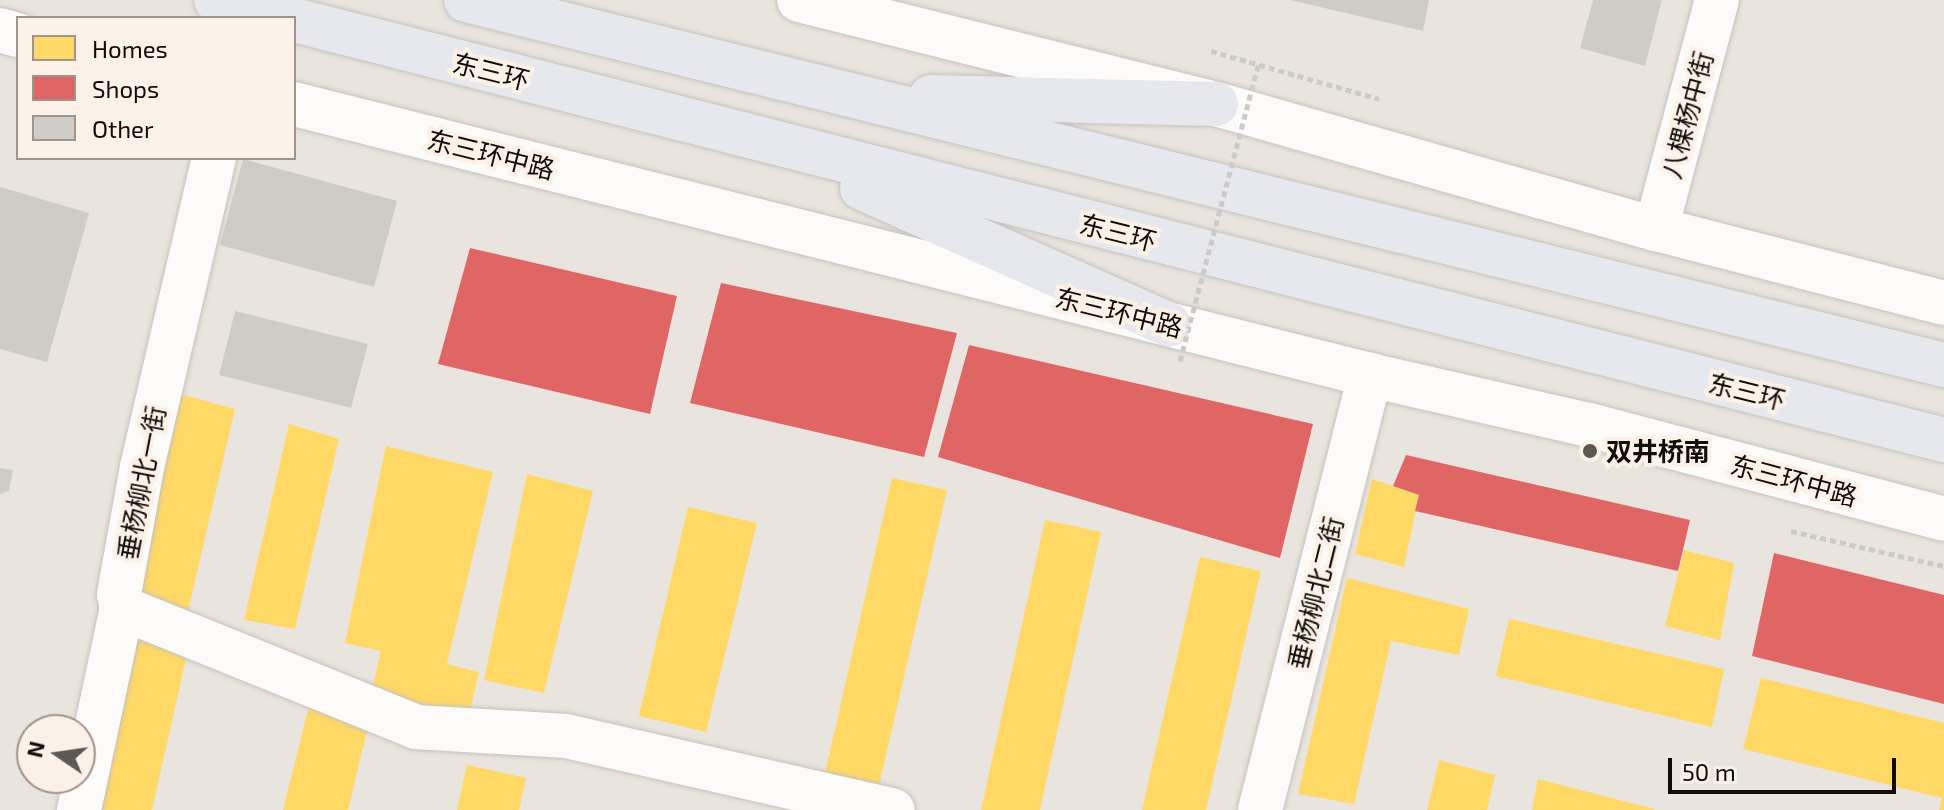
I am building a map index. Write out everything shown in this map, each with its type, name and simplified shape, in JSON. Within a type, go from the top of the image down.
[{"type":"highway","points":[[216,0],[277,16]]},
{"type":"highway","points":[[466,0],[1944,365]]},
{"type":"highway","name":"东三环","points":[[296,21],[1944,440]]},
{"type":"highway","points":[[849,94],[1216,104]]},
{"type":"highway","points":[[746,137],[1174,343]]},
{"type":"street","points":[[799,0],[1216,104],[1656,229],[1944,303]]},
{"type":"street","name":"八棵杨中街","points":[[1656,229],[1717,0]]},
{"type":"street","name":"东三环中路","points":[[296,105],[1174,343],[1370,375],[1589,425],[1944,519]]},
{"type":"street","name":"垂杨柳北一街","points":[[79,810],[122,608],[119,594],[142,467],[214,160]]},
{"type":"street","name":"垂杨柳北二街","points":[[1260,810],[1370,375]]},
{"type":"street","points":[[122,608],[416,727],[566,736],[893,810]]},
{"type":"path","points":[[1211,51],[1379,99]]},
{"type":"path","points":[[1174,343],[1258,65]]},
{"type":"path","points":[[1791,531],[1944,566]]},
{"type":"building: Homes","points":[[179,394],[235,409],[188,611],[132,597]]},
{"type":"building: Homes","points":[[289,424],[339,439],[295,629],[244,620]]},
{"type":"building: Homes","points":[[386,446],[493,472],[447,664],[479,672],[463,741],[371,714],[348,810],[283,810],[311,698],[367,712],[381,651],[345,643]]},
{"type":"building: Homes","points":[[527,474],[593,491],[544,693],[484,680]]},
{"type":"building: Homes","points":[[892,478],[947,490],[878,790],[824,778]]},
{"type":"building: Homes","points":[[1372,479],[1419,495],[1404,567],[1355,554]]},
{"type":"building: Homes","points":[[688,507],[757,523],[706,732],[639,716]]},
{"type":"building: Homes","points":[[1045,520],[1101,532],[1040,810],[981,810]]},
{"type":"building: Homes","points":[[1684,550],[1734,563],[1720,640],[1665,626]]},
{"type":"building: Homes","points":[[1200,557],[1261,571],[1206,810],[1142,810]]},
{"type":"building: Homes","points":[[1347,578],[1469,609],[1459,655],[1391,641],[1354,804],[1298,794]]},
{"type":"building: Homes","points":[[1509,619],[1724,669],[1712,727],[1496,676]]},
{"type":"building: Homes","points":[[124,638],[188,650],[152,810],[87,810],[90,794],[96,794],[96,768]]},
{"type":"building: Homes","points":[[1761,678],[1944,723],[1944,810],[1939,810],[1942,798],[1743,749]]},
{"type":"building: Homes","points":[[1439,760],[1495,775],[1487,810],[1427,810]]},
{"type":"building: Homes","points":[[467,765],[526,778],[519,810],[457,810]]},
{"type":"building: Homes","points":[[1538,779],[1654,809],[1654,810],[1532,810]]},
{"type":"building: Shops","points":[[470,248],[677,296],[650,414],[438,364]]},
{"type":"building: Shops","points":[[721,283],[957,333],[924,457],[690,403]]},
{"type":"building: Shops","points":[[969,345],[1313,424],[1280,558],[938,457]]},
{"type":"building: Shops","points":[[1406,455],[1690,520],[1678,571],[1415,511],[1419,495],[1393,486]]},
{"type":"building: Shops","points":[[1774,553],[1944,595],[1944,704],[1752,656]]},
{"type":"building: Other","points":[[1290,0],[1429,0],[1423,31]]},
{"type":"building: Other","points":[[1593,0],[1662,0],[1645,66],[1580,48]]},
{"type":"building: Other","points":[[243,160],[397,201],[374,287],[220,245]]},
{"type":"building: Other","points":[[0,187],[89,213],[47,362],[0,349]]},
{"type":"building: Other","points":[[235,311],[368,344],[351,408],[219,375]]},
{"type":"building: Other","points":[[0,468],[13,470],[9,491],[0,494]]},
{"type":"place","name":"双井桥南","points":[[1590,451]]}]
